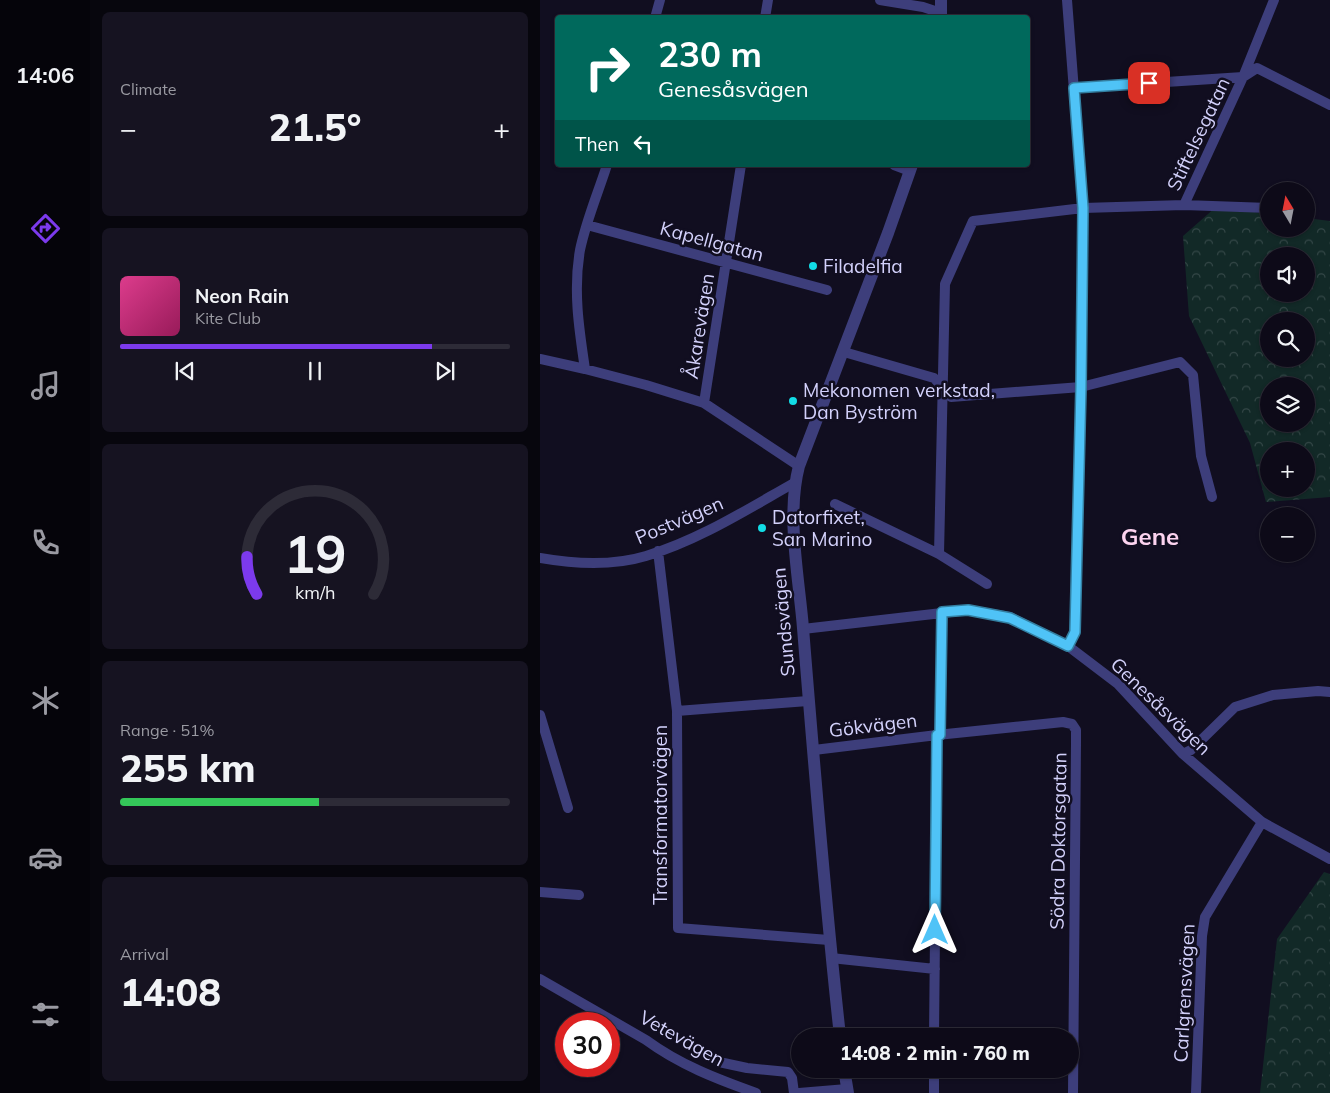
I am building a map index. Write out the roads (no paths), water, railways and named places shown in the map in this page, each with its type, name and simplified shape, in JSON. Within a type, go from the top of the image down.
[{"type":"street","points":[[656,15],[660,0]]},
{"type":"street","points":[[766,15],[768,0]]},
{"type":"street","points":[[880,0],[923,8],[941,15],[943,0]]},
{"type":"street","points":[[1067,0],[1083,208],[1075,632],[1068,646]]},
{"type":"street","name":"Stiftelsegatan","points":[[1260,208],[1184,205],[1243,77],[1274,0]]},
{"type":"street","points":[[1074,88],[1243,77],[1257,68],[1330,105]]},
{"type":"street","points":[[586,369],[576,303],[577,276],[580,249],[606,167]]},
{"type":"street","name":"Åkarevägen","points":[[704,403],[741,167]]},
{"type":"street","name":"Sundsvägen","points":[[839,1028],[829,940],[814,750],[808,701],[794,515],[794,484],[799,466],[844,352],[911,168]]},
{"type":"street","points":[[939,554],[945,284],[973,221],[1083,208],[1184,205]]},
{"type":"street","name":"Kapellgatan","points":[[588,225],[827,290]]},
{"type":"street","points":[[844,352],[934,378],[951,397],[1081,387],[1180,362],[1194,375],[1201,456],[1212,497]]},
{"type":"street","points":[[540,360],[586,369],[704,403],[799,466]]},
{"type":"street","name":"Postvägen","points":[[540,558],[604,563],[645,556],[706,532],[794,484]]},
{"type":"street","points":[[835,504],[939,554],[987,584]]},
{"type":"street","name":"Transformatorvägen","points":[[658,551],[677,711],[678,928],[829,940]]},
{"type":"street","name":"Genesåsvägen","points":[[803,629],[968,610],[1010,618],[1068,646],[1118,684],[1183,754],[1262,822],[1330,859]]},
{"type":"street","points":[[934,1028],[938,735],[942,612]]},
{"type":"street","points":[[1183,754],[1191,750],[1235,707],[1273,695],[1318,691],[1330,692]]},
{"type":"street","points":[[677,711],[808,701]]},
{"type":"street","points":[[540,715],[568,808]]},
{"type":"street","name":"Södra Doktorsgatan","points":[[938,735],[1064,722],[1072,724],[1076,730],[1073,1093]]},
{"type":"street","name":"Gökvägen","points":[[814,750],[938,735]]},
{"type":"street","name":"Carlgrensvägen","points":[[1196,1093],[1201,955],[1205,917],[1262,822]]},
{"type":"street","points":[[540,892],[579,895]]},
{"type":"street","points":[[831,958],[935,969]]},
{"type":"street","name":"Vetevägen","points":[[540,979],[608,1017],[662,1052],[694,1069],[756,1093]]},
{"type":"street","points":[[719,1062],[747,1068],[788,1072],[792,1078],[794,1093]]},
{"type":"street","points":[[799,1093],[848,1091],[846,1078]]},
{"type":"street","points":[[934,1078],[934,1093]]},
{"type":"place","name":"Filadelfia","points":[[813,266]]},
{"type":"place","name":"Mekonomen verkstad, Dan Byström","points":[[793,401]]},
{"type":"place","name":"Datorfixet, San Marino","points":[[762,528]]},
{"type":"district","name":"Gene","points":[[1150,536]]}]
